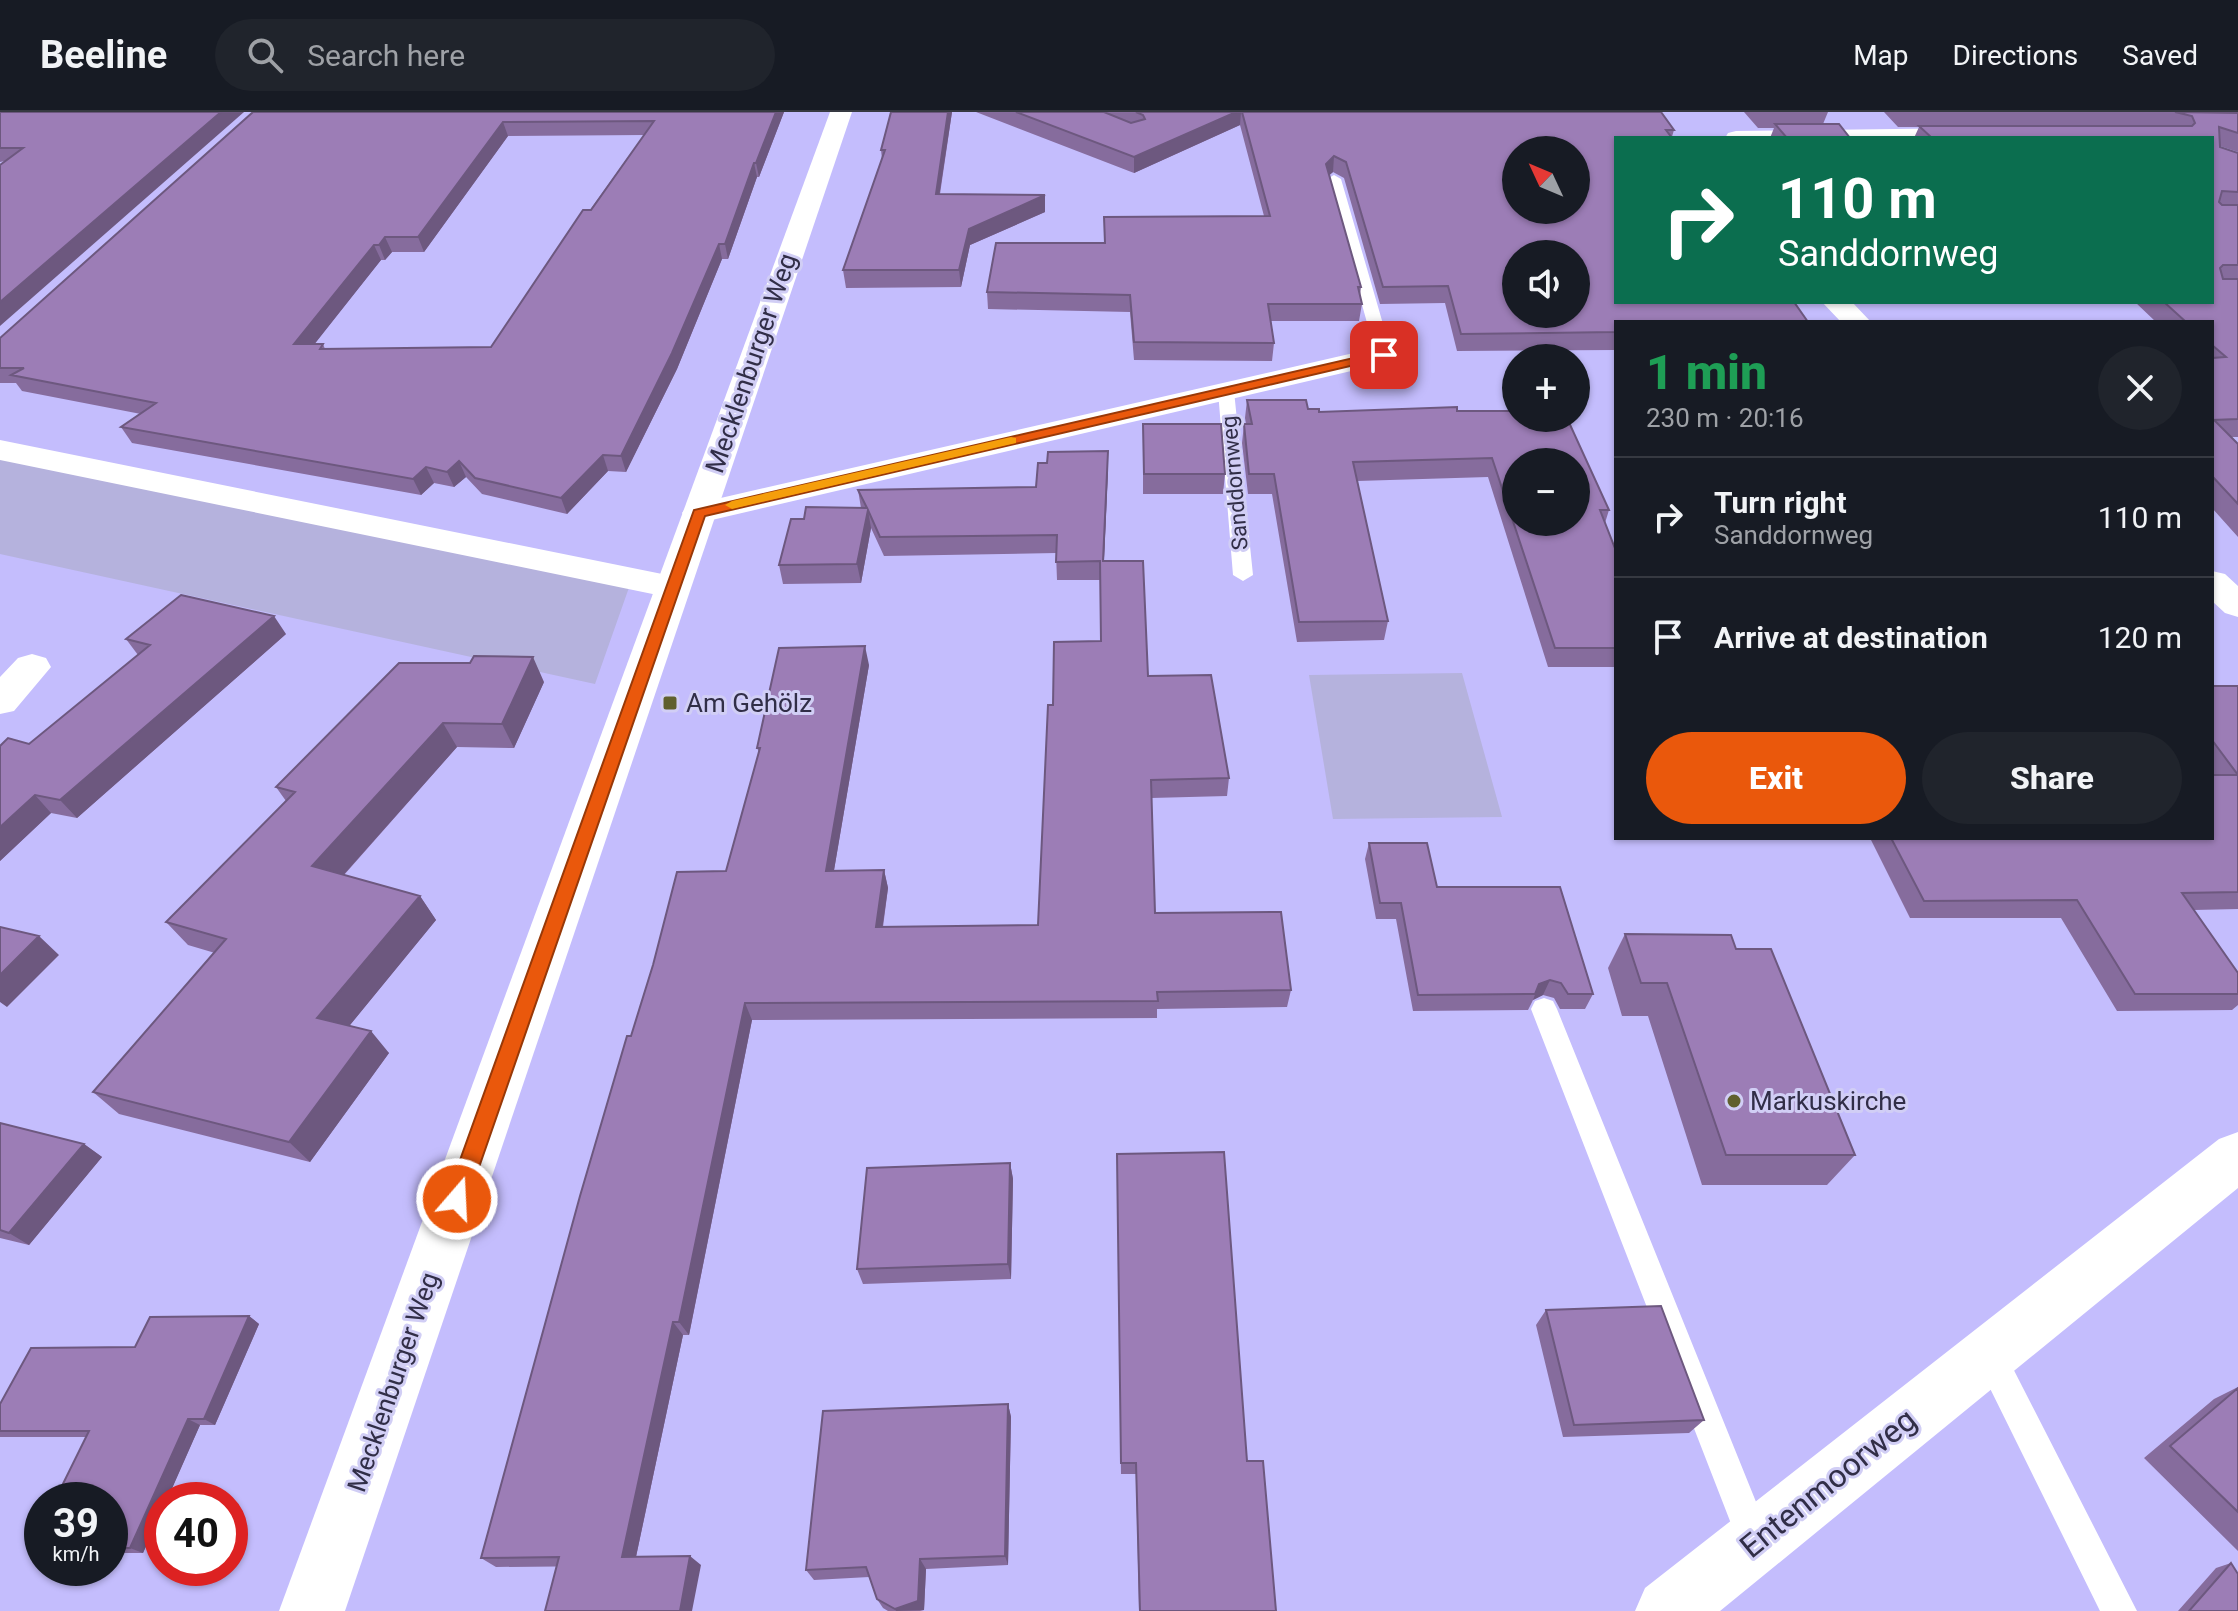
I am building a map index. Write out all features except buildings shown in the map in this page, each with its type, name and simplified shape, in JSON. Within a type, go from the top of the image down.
[{"type":"street","name":"Mecklenburger Weg","points":[[312,1611],[841,112]]},
{"type":"street","points":[[1911,136],[1999,135]]},
{"type":"street","points":[[1838,304],[1855,320]]},
{"type":"street","name":"Sanddornweg","points":[[699,513],[1384,355]]},
{"type":"street","points":[[0,450],[672,587]]},
{"type":"street","points":[[2214,584],[2238,605]]},
{"type":"street","points":[[0,701],[32,667]]},
{"type":"street","name":"Entenmoorweg","points":[[1668,1611],[2238,1156]]},
{"type":"lane","points":[[1334,179],[1384,355]]},
{"type":"lane","name":"Sanddornweg","points":[[1226,391],[1243,575]]},
{"type":"lane","points":[[1544,1009],[1755,1542]]},
{"type":"lane","points":[[1989,1354],[2119,1611]]},
{"type":"shaded area","points":[[0,446],[632,579],[595,684],[0,554]]},
{"type":"shaded area","points":[[1462,673],[1502,817],[1333,819],[1309,675]]},
{"type":"slow traffic","points":[[732,505],[1011,441]]},
{"type":"place","name":"Am Gehölz","points":[[670,703]]},
{"type":"place","name":"Markuskirche","points":[[1734,1101]]},
{"type":"route","points":[[457,1199],[699,513],[1384,355]]}]
